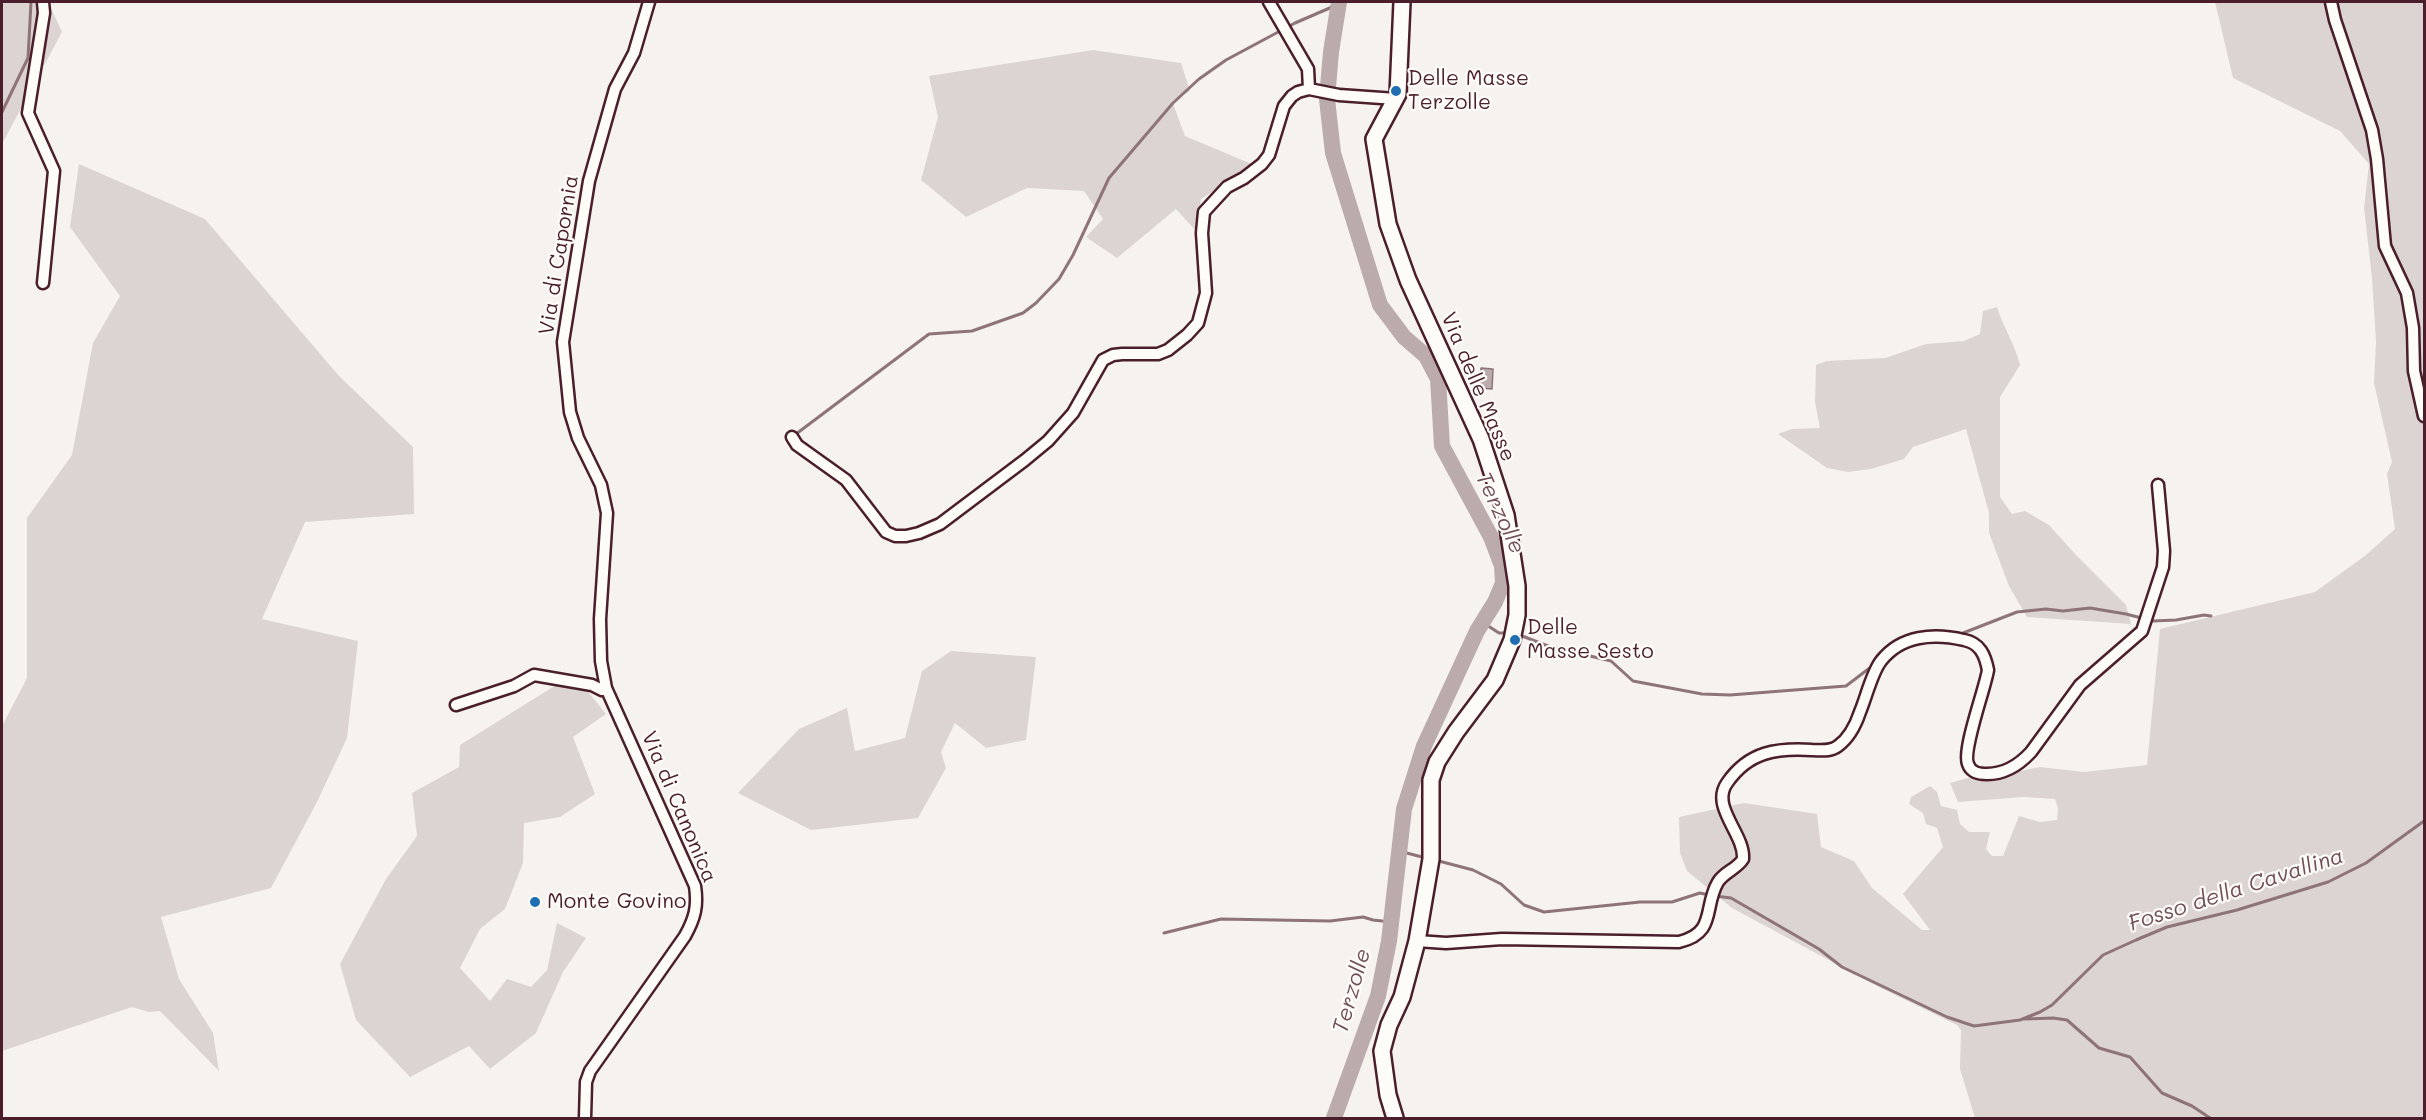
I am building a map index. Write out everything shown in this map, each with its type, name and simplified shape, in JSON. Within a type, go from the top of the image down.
[{"type":"street","points":[[43,2],[44,13],[28,113],[54,171],[43,283]]},
{"type":"street","name":"Via di Capornia","points":[[601,661],[600,619],[607,513],[601,485],[578,438],[570,412],[563,342],[589,181],[615,89],[634,53],[649,2]]},
{"type":"street","points":[[1269,2],[1308,69],[1310,89]]},
{"type":"street","name":"Via delle Masse","points":[[1395,1119],[1388,1095],[1383,1051],[1389,1025],[1402,998],[1417,941],[1431,859],[1431,780],[1437,762],[1456,732],[1495,680],[1514,632],[1517,586],[1506,515],[1481,439],[1408,280],[1388,224],[1374,139],[1396,99],[1402,2]]},
{"type":"street","points":[[2331,2],[2372,130],[2378,159],[2385,246],[2407,294],[2413,328],[2414,370],[2424,416]]},
{"type":"street","points":[[792,437],[797,445],[846,480],[886,532],[895,536],[906,536],[919,534],[940,524],[1048,441],[1073,413],[1103,360],[1113,355],[1158,354],[1168,350],[1198,323],[1206,293],[1202,233],[1204,212],[1227,187],[1244,178],[1262,164],[1269,155],[1287,101],[1298,92],[1310,89],[1339,95],[1396,99]]},
{"type":"street","points":[[1417,941],[1446,943],[1502,939],[1679,942],[1692,938],[1703,929],[1717,884],[1743,859],[1744,850],[1723,805],[1722,792],[1727,783],[1741,766],[1757,756],[1785,749],[1831,750],[1839,746],[1857,721],[1880,662],[1908,640],[1920,636],[1952,637],[1970,641],[1980,648],[1986,657],[1988,670],[1967,750],[1967,764],[1973,772],[1994,774],[2006,771],[2023,760],[2080,685],[2142,631],[2163,567],[2164,551],[2158,485]]},
{"type":"street","name":"Via di Canonica","points":[[585,1119],[586,1082],[590,1071],[685,936],[693,922],[698,903],[695,886],[606,688],[601,661]]},
{"type":"street","points":[[456,705],[514,686],[534,675],[592,685],[602,690],[606,688]]},
{"type":"shaded area","points":[[2,2],[48,2],[62,32],[2,144]]},
{"type":"shaded area","points":[[2215,2],[2424,2],[2424,1118],[1975,1118],[1960,1069],[1961,1030],[1957,1025],[1877,986],[1732,908],[1687,871],[1680,853],[1679,817],[1744,803],[1817,814],[1821,847],[1854,861],[1872,888],[1922,930],[1930,930],[1903,894],[1943,847],[1937,828],[1926,824],[1923,813],[1909,804],[1911,797],[1930,786],[1937,792],[1941,806],[1957,810],[1960,824],[1969,832],[1990,832],[1986,849],[1992,856],[2003,856],[2019,816],[2040,822],[2057,820],[2058,808],[2055,799],[2024,797],[1958,802],[1950,783],[2040,767],[2084,772],[2147,765],[2160,629],[2315,592],[2366,555],[2395,529],[2387,474],[2392,462],[2374,383],[2376,342],[2364,208],[2369,164],[2340,131],[2233,78]]},
{"type":"shaded area","points":[[1093,50],[1181,63],[1190,91],[1172,101],[1185,136],[1254,165],[1201,199],[1196,231],[1176,209],[1117,258],[1086,237],[1103,219],[1084,191],[1027,188],[966,217],[921,180],[938,117],[929,76]]},
{"type":"shaded area","points":[[79,164],[205,219],[339,376],[413,447],[414,514],[305,522],[262,619],[358,641],[347,738],[317,802],[271,888],[161,917],[179,979],[213,1033],[219,1071],[160,1011],[149,1012],[132,1007],[2,1051],[2,726],[27,678],[27,518],[72,455],[93,343],[120,296],[70,227]]},
{"type":"shaded area","points":[[1997,307],[2020,365],[2000,397],[2000,497],[2012,514],[2025,511],[2049,525],[2126,605],[2131,624],[2027,617],[2009,586],[1989,533],[1989,513],[1966,429],[1913,447],[1904,459],[1871,469],[1848,472],[1827,468],[1778,434],[1792,429],[1820,428],[1815,402],[1816,365],[1827,361],[1885,358],[1926,344],[1964,341],[1980,334],[1983,311]]},
{"type":"shaded area","points":[[1481,368],[1493,369],[1492,389],[1480,388]]},
{"type":"shaded area","points":[[951,651],[1036,657],[1026,740],[986,748],[955,723],[941,752],[946,768],[918,818],[811,830],[738,793],[799,729],[847,708],[855,751],[905,738],[922,671]]},
{"type":"shaded area","points":[[556,685],[586,689],[606,714],[573,737],[595,794],[560,817],[524,823],[523,863],[505,909],[480,929],[460,968],[490,1001],[507,979],[531,987],[547,970],[557,923],[586,938],[563,972],[536,1033],[490,1069],[469,1046],[410,1077],[356,1020],[340,964],[386,879],[417,836],[412,793],[459,767],[460,745]]},
{"type":"waterway","points":[[2,112],[28,58],[31,2]]},
{"type":"waterway","name":"Terzolle","points":[[1334,1118],[1378,996],[1389,941],[1404,809],[1424,746],[1477,631],[1495,602],[1503,583],[1502,566],[1491,537],[1442,446],[1438,379],[1426,356],[1404,337],[1380,305],[1333,153],[1327,99],[1331,52],[1339,2]]},
{"type":"waterway","points":[[796,434],[929,334],[972,331],[1023,313],[1036,303],[1059,279],[1073,255],[1109,178],[1173,103],[1199,79],[1226,60],[1295,23],[1339,4]]},
{"type":"waterway","points":[[1958,635],[2017,612],[2046,609],[2063,611],[2090,608],[2153,621],[2211,616]]},
{"type":"waterway","points":[[1482,622],[1499,633],[1507,633]]},
{"type":"waterway","points":[[1517,634],[1548,646],[1611,661],[1633,681],[1702,694],[1730,695],[1846,686],[1871,667],[1877,656],[1886,649]]},
{"type":"waterway","name":"Fosso della Cavallina","points":[[1715,896],[1731,898],[1819,949],[1842,967],[1947,1017],[1974,1026],[2020,1020],[2040,1012],[2052,1005],[2103,955],[2167,927],[2237,910],[2328,882],[2366,863],[2424,821]]},
{"type":"waterway","name":"Fosso della Cavallina","points":[[1399,851],[1422,857]]},
{"type":"waterway","name":"Fosso della Cavallina","points":[[1435,860],[1473,870],[1501,884],[1524,905],[1544,912],[1640,902],[1672,902],[1700,893],[1709,895]]},
{"type":"waterway","points":[[1164,933],[1221,919],[1330,921],[1363,917],[1391,922]]},
{"type":"waterway","points":[[2025,1019],[2067,1020],[2099,1048],[2130,1057],[2162,1093],[2192,1106],[2210,1118]]},
{"type":"place","name":"Delle Masse Terzolle","points":[[1396,91]]},
{"type":"place","name":"Delle Masse Sesto","points":[[1515,640]]},
{"type":"place","name":"Monte Govino","points":[[535,902]]}]
